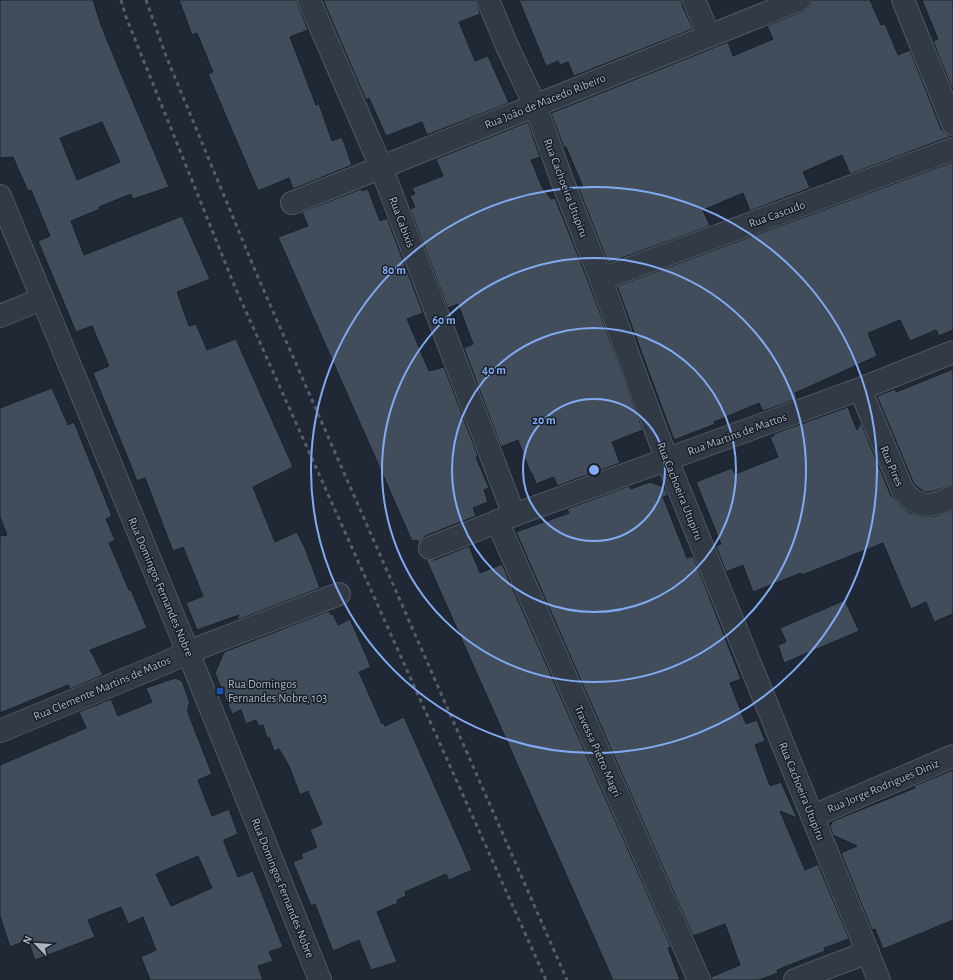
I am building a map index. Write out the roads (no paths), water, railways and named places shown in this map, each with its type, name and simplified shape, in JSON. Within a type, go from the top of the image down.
[{"type":"street","name":"Rua Cabixis","points":[[309,0],[381,167],[505,518]]},
{"type":"street","name":"Rua Cachoeira Utupiru","points":[[488,0],[507,46],[535,105],[563,183],[601,279],[667,460],[879,980]]},
{"type":"street","points":[[694,0],[709,36]]},
{"type":"street","name":"Rua João de Macedo Ribeiro","points":[[292,203],[799,0]]},
{"type":"street","points":[[902,0],[953,124]]},
{"type":"street","name":"Rua Cascudo","points":[[601,279],[953,149]]},
{"type":"street","name":"Rua Domingos Fernandes Nobre","points":[[0,196],[188,652],[320,980]]},
{"type":"street","points":[[0,316],[42,299]]},
{"type":"street","name":"Rua Martins de Mattos","points":[[430,548],[505,518],[667,460],[953,352]]},
{"type":"street","name":"Rua Pires","points":[[860,388],[903,491],[912,501],[923,505],[937,504],[953,498]]},
{"type":"street","name":"Travessa Pietro Magri","points":[[505,518],[699,980]]},
{"type":"street","name":"Rua Clemente Martins de Matos","points":[[0,731],[158,666],[188,652],[339,594]]},
{"type":"street","name":"Rua Jorge Rodrigues Diniz","points":[[813,816],[953,756]]},
{"type":"street","points":[[795,980],[868,952]]},
{"type":"railway","points":[[121,0],[126,17],[235,287],[546,980]]},
{"type":"railway","points":[[146,0],[166,56],[257,275],[567,980]]},
{"type":"place","name":"Rua Domingos Fernandes Nobre, 103","points":[[220,691]]}]
